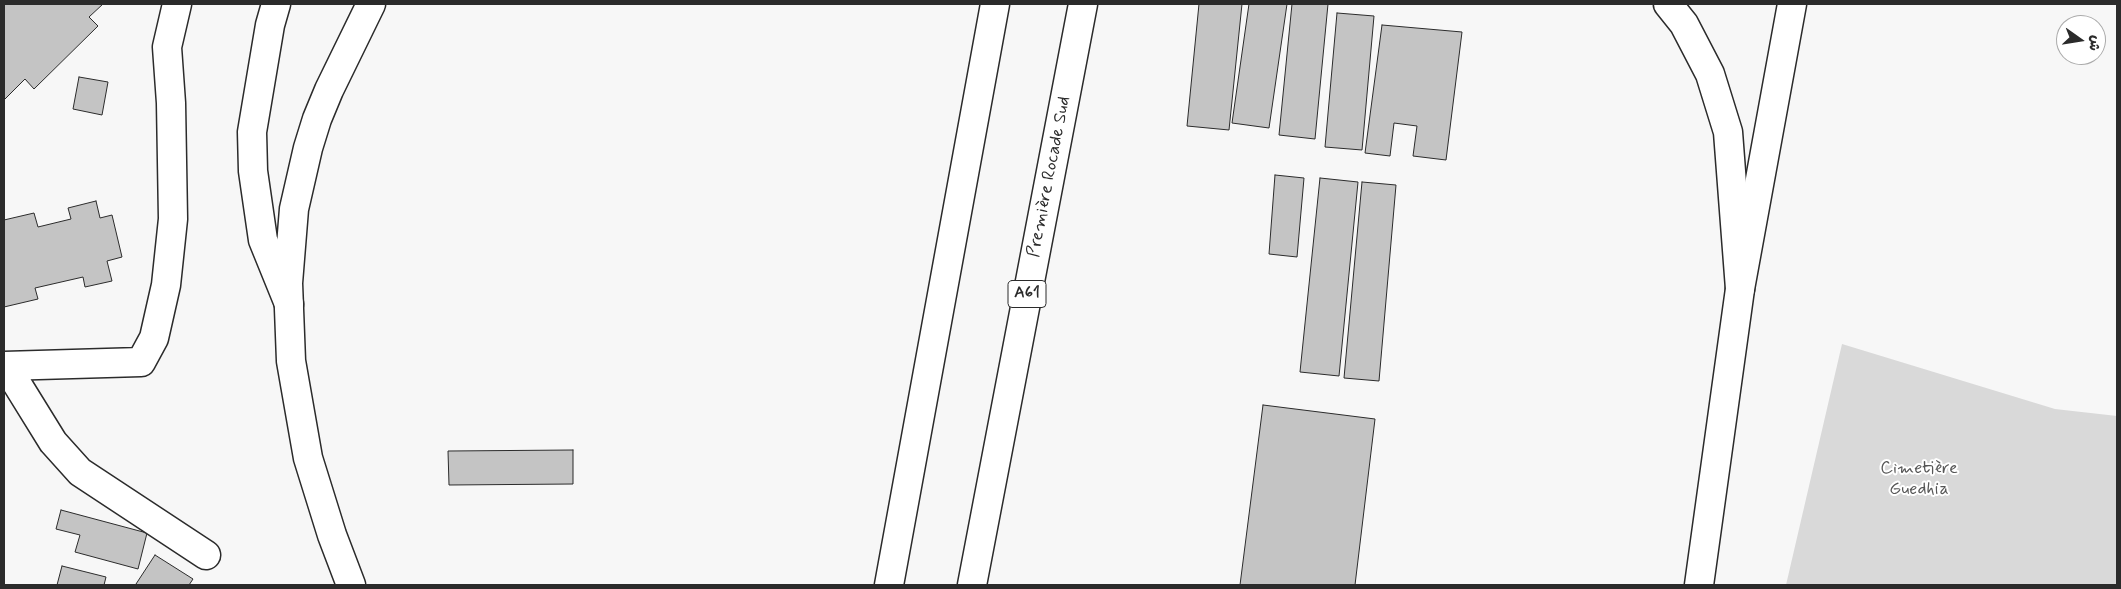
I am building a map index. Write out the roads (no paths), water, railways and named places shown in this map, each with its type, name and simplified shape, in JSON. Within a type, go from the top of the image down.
[{"type":"main road","points":[[5,366],[141,362],[154,338],[166,285],[172,219],[171,103],[167,47],[177,4]]},
{"type":"main road","points":[[276,4],[270,25],[252,132],[253,171],[263,240],[289,304]]},
{"type":"main road","points":[[351,585],[332,536],[308,458],[291,361],[288,283],[294,209],[305,157],[317,119],[329,90],[371,4]]},
{"type":"main road","points":[[889,585],[995,4]]},
{"type":"main road","name":"Première Rocade Sud","points":[[972,585],[1083,4]]},
{"type":"main road","points":[[1668,4],[1684,24],[1710,74],[1728,132],[1740,289]]},
{"type":"main road","points":[[1699,585],[1740,289],[1792,4]]},
{"type":"main road","points":[[5,366],[53,442],[80,472],[206,554]]},
{"type":"park label","name":"Cimetière Guedhia","points":[[1919,479]]}]
